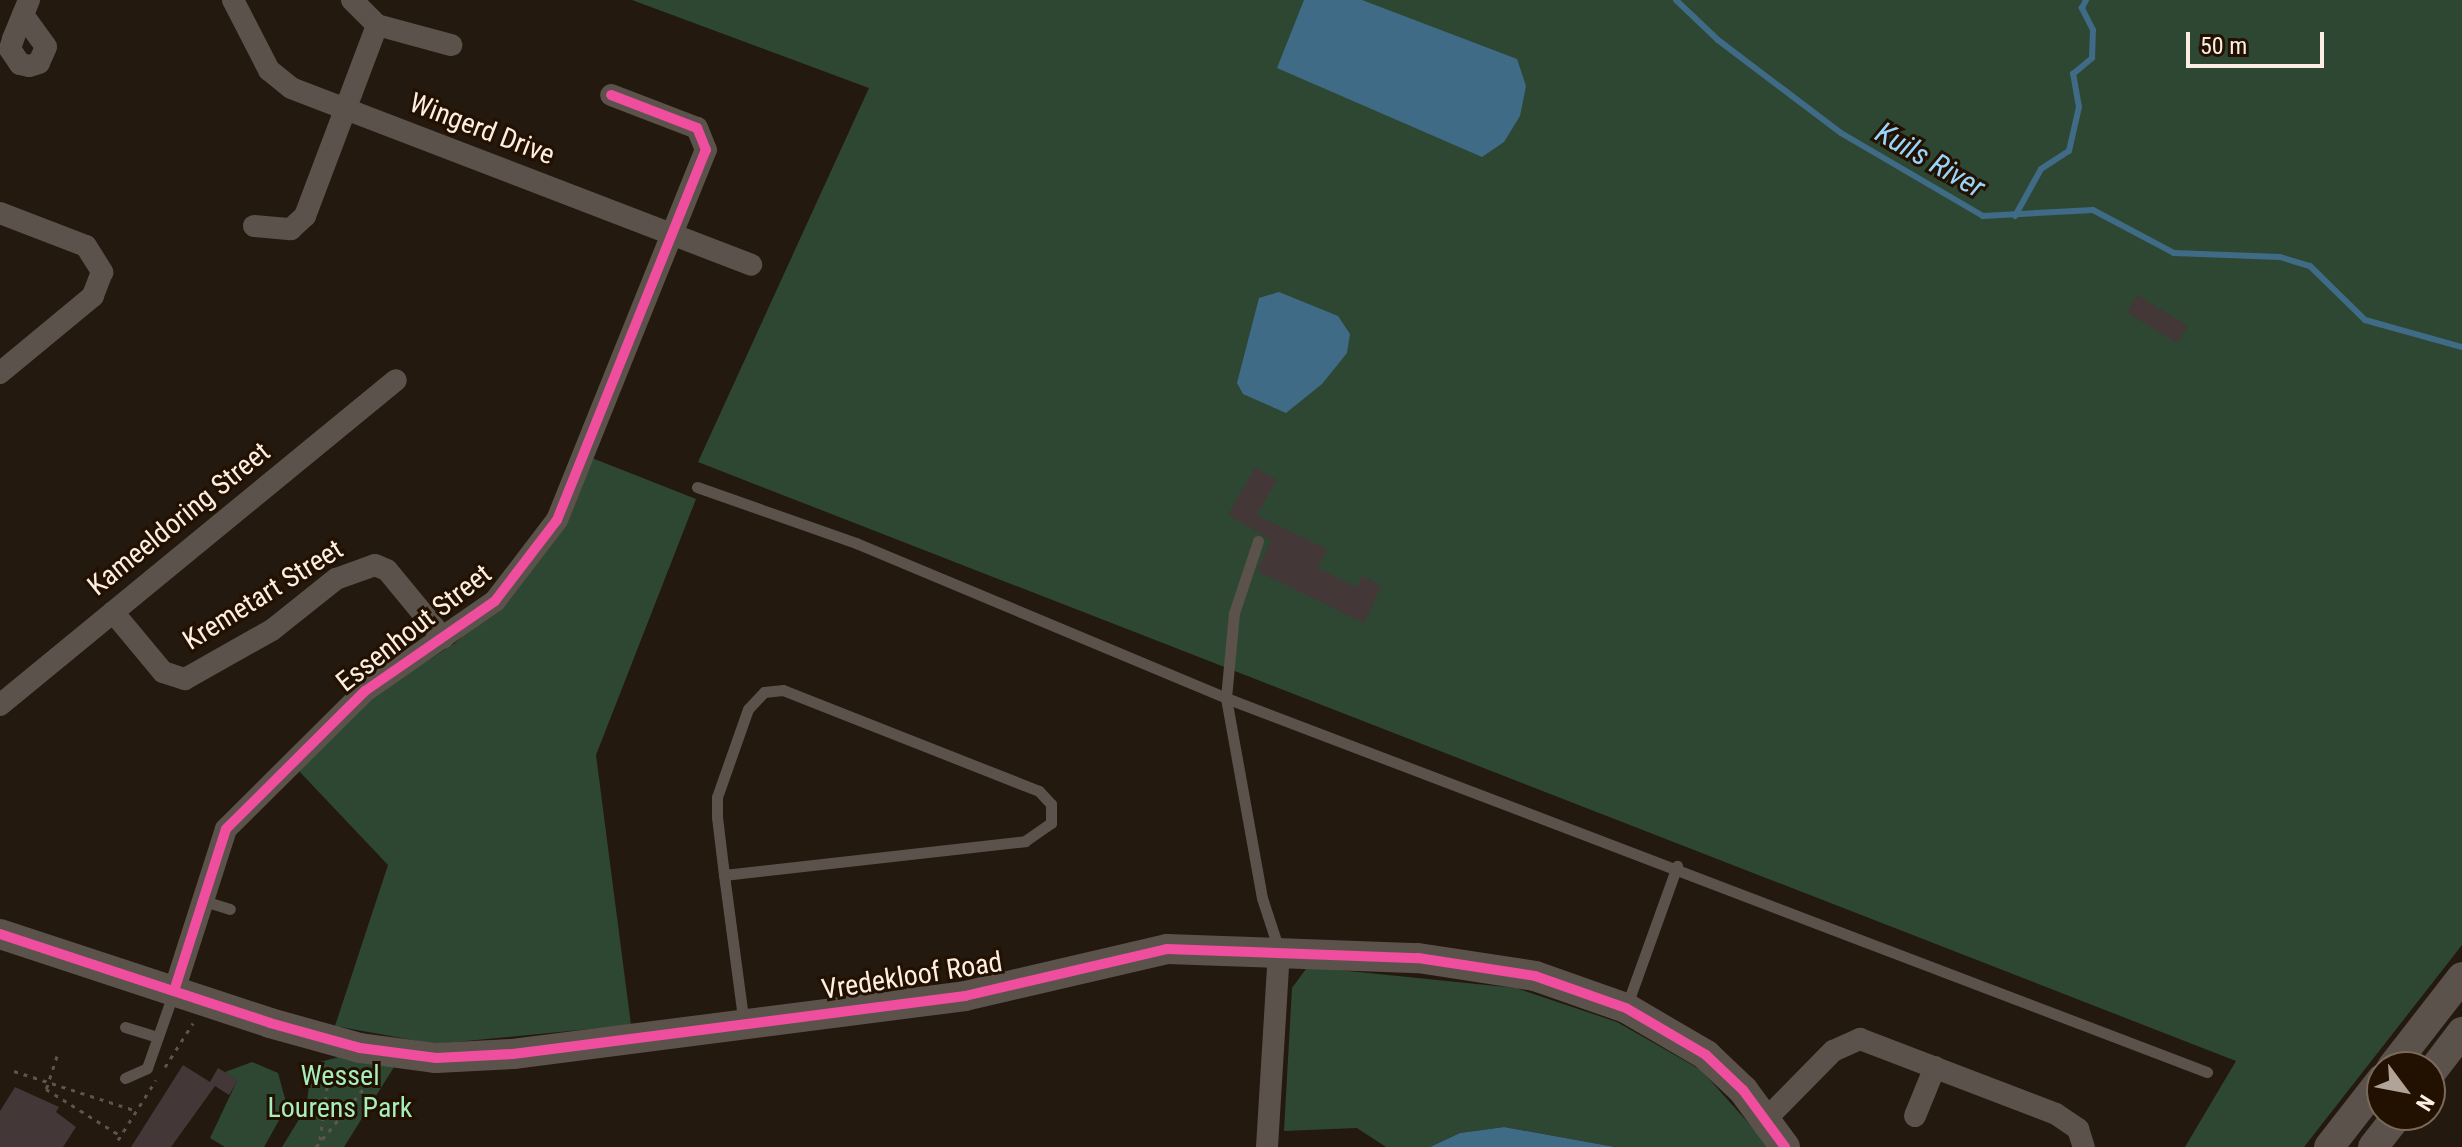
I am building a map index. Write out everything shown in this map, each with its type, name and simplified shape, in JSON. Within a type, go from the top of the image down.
[{"type":"street","name":"Wingerd Drive","points":[[233,0],[276,77],[347,109],[751,265]]},
{"type":"street","points":[[352,0],[377,25],[451,45]]},
{"type":"street","points":[[254,226],[291,229],[305,216],[377,25]]},
{"type":"street","name":"Essenhout Street","points":[[174,991],[226,829],[365,691],[495,601],[552,529],[670,234],[705,156],[704,139],[691,125],[611,95]]},
{"type":"street","points":[[0,213],[86,246],[102,272],[93,296],[0,373]]},
{"type":"street","name":"Kameeldoring Street","points":[[0,705],[396,380]]},
{"type":"street","name":"Kremetart Street","points":[[113,612],[163,672],[185,679],[272,630],[336,579],[375,565],[387,570],[443,638]]},
{"type":"street","name":"Vredekloof Road","points":[[0,934],[333,1041],[391,1053],[488,1057],[965,996],[1167,949],[1418,958],[1516,972],[1626,1008],[1706,1055],[1767,1118],[1785,1147]]},
{"type":"street","points":[[1267,1147],[1279,951]]},
{"type":"street","points":[[2404,1051],[2462,977]]},
{"type":"street","points":[[2446,1053],[2462,1032]]},
{"type":"street","points":[[1767,1118],[1848,1042],[1871,1041],[2056,1114],[2078,1129],[2084,1147]]},
{"type":"street","points":[[1915,1116],[1935,1067]]},
{"type":"street","points":[[2329,1147],[2366,1100]]},
{"type":"street","points":[[2373,1147],[2386,1131]]},
{"type":"lane","points":[[697,487],[856,543],[1226,698],[1677,866],[2207,1072]]},
{"type":"lane","points":[[1258,541],[1234,613],[1226,698],[1262,898],[1279,951]]},
{"type":"lane","points":[[724,875],[1025,841],[1045,830],[1051,804],[1039,791],[1011,779],[783,690],[764,692],[748,709],[717,797],[724,875],[744,1025]]},
{"type":"lane","points":[[1626,1008],[1677,866]]},
{"type":"lane","points":[[204,901],[230,909]]},
{"type":"lane","points":[[125,1078],[147,1068],[174,991]]},
{"type":"lane","points":[[125,1027],[157,1037]]},
{"type":"path","points":[[320,1140],[333,1041]]},
{"type":"path","points":[[316,1147],[391,1053]]},
{"type":"path","points":[[57,1056],[46,1089],[121,1136]]},
{"type":"path","points":[[14,1071],[137,1111]]},
{"type":"green space","points":[[632,0],[2462,0],[2462,945],[2379,1051],[2366,1051],[2366,1068],[2304,1147],[2185,1147],[2236,1061],[698,462],[869,88]]},
{"type":"green space","points":[[592,458],[696,499],[596,755],[631,1025],[435,1044],[335,1026],[388,865],[298,770],[365,702],[455,643],[516,591],[557,537]]},
{"type":"green space","points":[[1306,969],[1516,988],[1617,1022],[1701,1070],[1770,1147],[1615,1147],[1504,1127],[1460,1133],[1430,1147],[1386,1147],[1357,1128],[1284,1131],[1292,988]]},
{"type":"green space","name":"Wessel Lourens Park","points":[[339,1057],[394,1067],[344,1147],[282,1147],[306,1108],[312,1064]]},
{"type":"green space","points":[[252,1062],[278,1073],[287,1106],[264,1147],[225,1147],[210,1138],[237,1081],[225,1072]]},
{"type":"water","points":[[1304,0],[1362,0],[1517,59],[1526,86],[1520,116],[1504,142],[1482,157],[1277,68]]},
{"type":"water","points":[[1279,292],[1338,316],[1350,334],[1347,353],[1322,384],[1286,413],[1243,394],[1237,383],[1259,298]]},
{"type":"water","points":[[1504,1127],[1615,1147],[1430,1147],[1460,1133]]},
{"type":"building","points":[[2137,295],[2188,326],[2177,343],[2127,312]]},
{"type":"building","points":[[1255,467],[1277,480],[1257,515],[1327,549],[1318,568],[1357,587],[1362,576],[1381,586],[1364,623],[1257,571],[1271,540],[1228,515]]},
{"type":"building","points":[[183,1065],[210,1082],[218,1068],[238,1080],[229,1095],[215,1086],[171,1147],[131,1147]]},
{"type":"building","points":[[15,1087],[59,1107],[56,1112],[76,1127],[63,1147],[0,1147],[0,1111]]},
{"type":"waterway","name":"Kuils River","points":[[1676,0],[1718,40],[1841,133],[1983,216],[2093,210],[2174,253],[2280,257],[2310,266],[2365,320],[2462,347]]},
{"type":"waterway","points":[[2015,216],[2041,169],[2069,151],[2079,107],[2073,74],[2092,58],[2093,30],[2082,8],[2086,0]]},
{"type":"cycle path","points":[[174,991],[226,829],[365,691],[495,601],[557,520],[706,150],[697,128],[611,95]]},
{"type":"cycle path","points":[[0,934],[270,1023],[360,1048],[436,1058],[513,1054],[965,996],[1167,949],[1418,958],[1535,976],[1626,1008],[1706,1055],[1743,1090],[1785,1147]]}]
